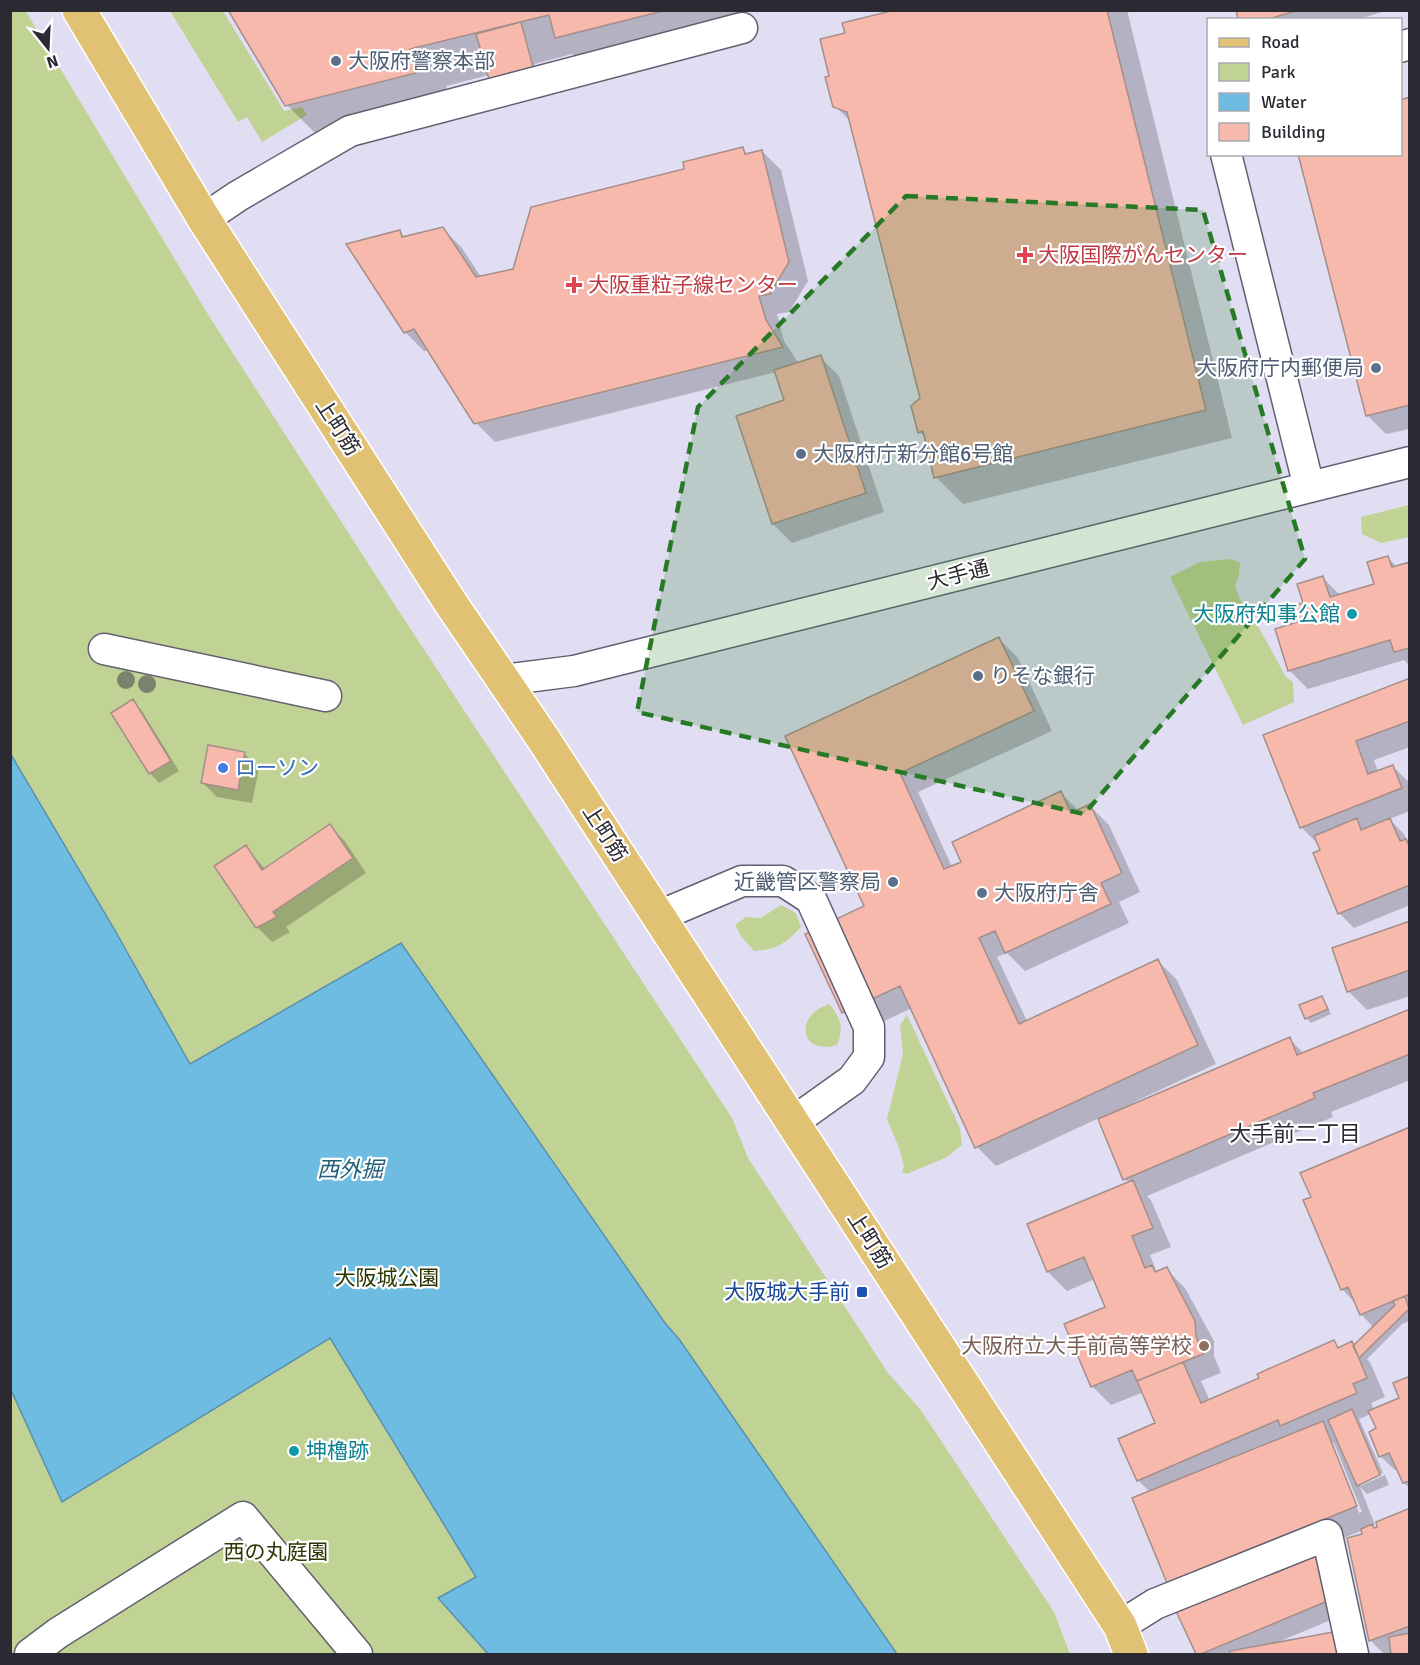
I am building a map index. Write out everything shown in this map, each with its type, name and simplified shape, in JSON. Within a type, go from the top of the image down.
[{"type":"main road","name":"上町筋","points":[[79,10],[204,219],[452,604],[793,1122],[1126,1640]]},
{"type":"street","points":[[204,219],[238,196],[350,130],[742,28]]},
{"type":"street","points":[[1226,156],[1309,487]]},
{"type":"street","name":"大手通","points":[[504,680],[574,671],[1410,462]]},
{"type":"street","points":[[104,649],[326,696]]},
{"type":"street","points":[[659,916],[742,880],[783,881],[811,899],[869,1027],[869,1057],[852,1080],[793,1122]]},
{"type":"street","points":[[30,1654],[58,1633],[243,1517],[357,1654]]},
{"type":"street","points":[[1126,1640],[1155,1604],[1327,1535],[1353,1654]]},
{"type":"highlighted area","points":[[906,196],[1203,210],[1305,559],[1084,814],[637,712],[698,407]]},
{"type":"green space","name":"大阪城公園","points":[[25,10],[209,316],[402,616],[732,1118],[748,1158],[888,1373],[920,1409],[1054,1612],[1070,1654],[11,1654],[10,11]]},
{"type":"green space","points":[[170,11],[223,11],[284,111],[302,107],[307,115],[262,142],[247,117],[238,122]]},
{"type":"green space","points":[[1409,505],[1409,537],[1381,543],[1362,534],[1361,517]]},
{"type":"green space","points":[[1231,559],[1240,563],[1235,586],[1240,600],[1253,617],[1286,677],[1293,682],[1294,702],[1243,725],[1170,577],[1200,562]]},
{"type":"green space","points":[[781,905],[796,913],[801,927],[780,945],[754,951],[735,925],[746,917],[761,918]]},
{"type":"green space","points":[[829,1004],[841,1028],[837,1045],[824,1047],[815,1045],[809,1040],[806,1025],[818,1009]]},
{"type":"green space","points":[[907,1015],[960,1128],[962,1145],[947,1157],[907,1174],[902,1172],[904,1166],[899,1148],[887,1119],[903,1054],[900,1025]]},
{"type":"water","name":"西外掘","points":[[10,753],[113,927],[190,1064],[401,943],[897,1654],[488,1654],[438,1598],[476,1577],[330,1338],[62,1502],[11,1390]]},
{"type":"building","name":"大阪府警察本部","points":[[228,10],[667,10],[555,38],[549,15],[410,49],[416,73],[285,106]]},
{"type":"building","name":"大阪国際がんセンター","points":[[895,10],[1107,10],[1206,410],[934,478],[923,431],[918,433],[911,406],[920,398],[847,112],[833,107],[825,77],[829,76],[820,39],[845,33],[842,23]]},
{"type":"building","points":[[1236,10],[1299,10],[1272,18],[1238,18]]},
{"type":"building","points":[[521,22],[533,67],[489,79],[476,34]]},
{"type":"building","points":[[1410,97],[1410,405],[1366,416],[1299,156],[1402,156],[1402,99]]},
{"type":"building","name":"大阪重粒子線センター","points":[[743,147],[745,154],[762,150],[789,262],[770,294],[759,296],[766,320],[783,347],[474,424],[414,329],[404,333],[346,244],[400,230],[402,237],[443,227],[476,277],[513,269],[531,207],[684,169],[683,162]]},
{"type":"building","name":"大阪府庁新分館6号館","points":[[821,355],[866,493],[772,524],[736,416],[784,400],[774,370]]},
{"type":"building","name":"大阪府知事公館","points":[[1388,556],[1392,567],[1410,562],[1410,648],[1394,652],[1390,640],[1288,671],[1275,629],[1297,622],[1292,606],[1303,603],[1297,584],[1323,576],[1330,597],[1374,584],[1367,562]]},
{"type":"building","name":"大阪府庁舎","points":[[999,637],[1034,711],[900,773],[944,869],[961,862],[952,842],[1061,791],[1071,813],[1090,804],[1122,873],[1101,883],[1111,904],[1005,953],[995,931],[979,938],[1019,1024],[1158,959],[1198,1045],[975,1148],[900,986],[842,1013],[805,934],[864,906],[785,736]]},
{"type":"building","points":[[1410,678],[1410,721],[1356,741],[1368,774],[1393,765],[1402,788],[1300,828],[1263,735]]},
{"type":"building","points":[[133,699],[171,761],[149,774],[111,713]]},
{"type":"building","name":"ローソン","points":[[208,745],[245,752],[238,790],[201,783]]},
{"type":"building","points":[[1357,818],[1361,830],[1390,818],[1400,841],[1406,839],[1410,848],[1410,885],[1338,914],[1313,853],[1320,850],[1314,836]]},
{"type":"building","points":[[330,824],[353,858],[273,912],[277,917],[256,928],[214,866],[246,845],[262,870]]},
{"type":"building","points":[[1410,921],[1410,970],[1347,992],[1332,948]]},
{"type":"building","points":[[1322,996],[1328,1009],[1305,1019],[1299,1005]]},
{"type":"building","points":[[1410,1009],[1410,1054],[1313,1093],[1315,1098],[1123,1180],[1098,1119],[1290,1037],[1297,1055]]},
{"type":"building","points":[[1410,1127],[1410,1294],[1360,1315],[1348,1287],[1341,1290],[1303,1200],[1311,1197],[1300,1173]]},
{"type":"building","points":[[1133,1180],[1153,1228],[1132,1236],[1145,1268],[1152,1265],[1155,1272],[1167,1267],[1195,1321],[1196,1336],[1203,1354],[1137,1381],[1132,1370],[1091,1387],[1064,1324],[1105,1307],[1084,1257],[1047,1272],[1027,1224]]},
{"type":"building","points":[[1405,1296],[1409,1309],[1359,1358],[1353,1346],[1395,1305],[1393,1301]]},
{"type":"building","points":[[1334,1340],[1338,1348],[1352,1341],[1367,1378],[1353,1384],[1357,1393],[1280,1426],[1278,1420],[1137,1481],[1118,1439],[1155,1423],[1137,1381],[1183,1362],[1201,1403],[1259,1378],[1257,1374]]},
{"type":"building","points":[[1410,1376],[1410,1481],[1403,1483],[1389,1453],[1379,1457],[1369,1432],[1376,1428],[1368,1411],[1399,1398],[1393,1383]]},
{"type":"building","points":[[1352,1409],[1380,1475],[1357,1486],[1328,1420]]},
{"type":"building","points":[[1323,1421],[1357,1506],[1167,1583],[1132,1498]]},
{"type":"building","points":[[1410,1508],[1410,1626],[1369,1641],[1347,1538],[1362,1534],[1361,1529],[1372,1524],[1374,1528],[1377,1527],[1376,1522]]},
{"type":"building","points":[[1317,1550],[1330,1600],[1201,1654],[1196,1654],[1174,1607]]},
{"type":"building","points":[[1333,1632],[1337,1654],[1230,1654],[1230,1651]]},
{"type":"building","points":[[1410,1633],[1410,1654],[1391,1654],[1389,1637]]},
{"type":"place","name":"大阪府警察本部","points":[[336,61]]},
{"type":"place","name":"大阪国際がんセンター","points":[[1025,255]]},
{"type":"place","name":"大阪重粒子線センター","points":[[574,285]]},
{"type":"place","name":"大阪府庁内郵便局","points":[[1376,368]]},
{"type":"place","name":"大阪府庁新分館6号館","points":[[801,454]]},
{"type":"place","name":"大阪府知事公館","points":[[1352,614]]},
{"type":"place","name":"りそな銀行","points":[[978,676]]},
{"type":"place","name":"ローソン","points":[[223,768]]},
{"type":"place","name":"近畿管区警察局","points":[[893,882]]},
{"type":"place","name":"大阪府庁舎","points":[[982,893]]},
{"type":"place","name":"大阪城大手前","points":[[862,1292]]},
{"type":"place","name":"大阪府立大手前高等学校","points":[[1204,1346]]},
{"type":"place","name":"坤櫓跡","points":[[294,1451]]},
{"type":"district","name":"大手前二丁目","points":[[1295,1133]]},
{"type":"park label","name":"西の丸庭園","points":[[276,1552]]}]
